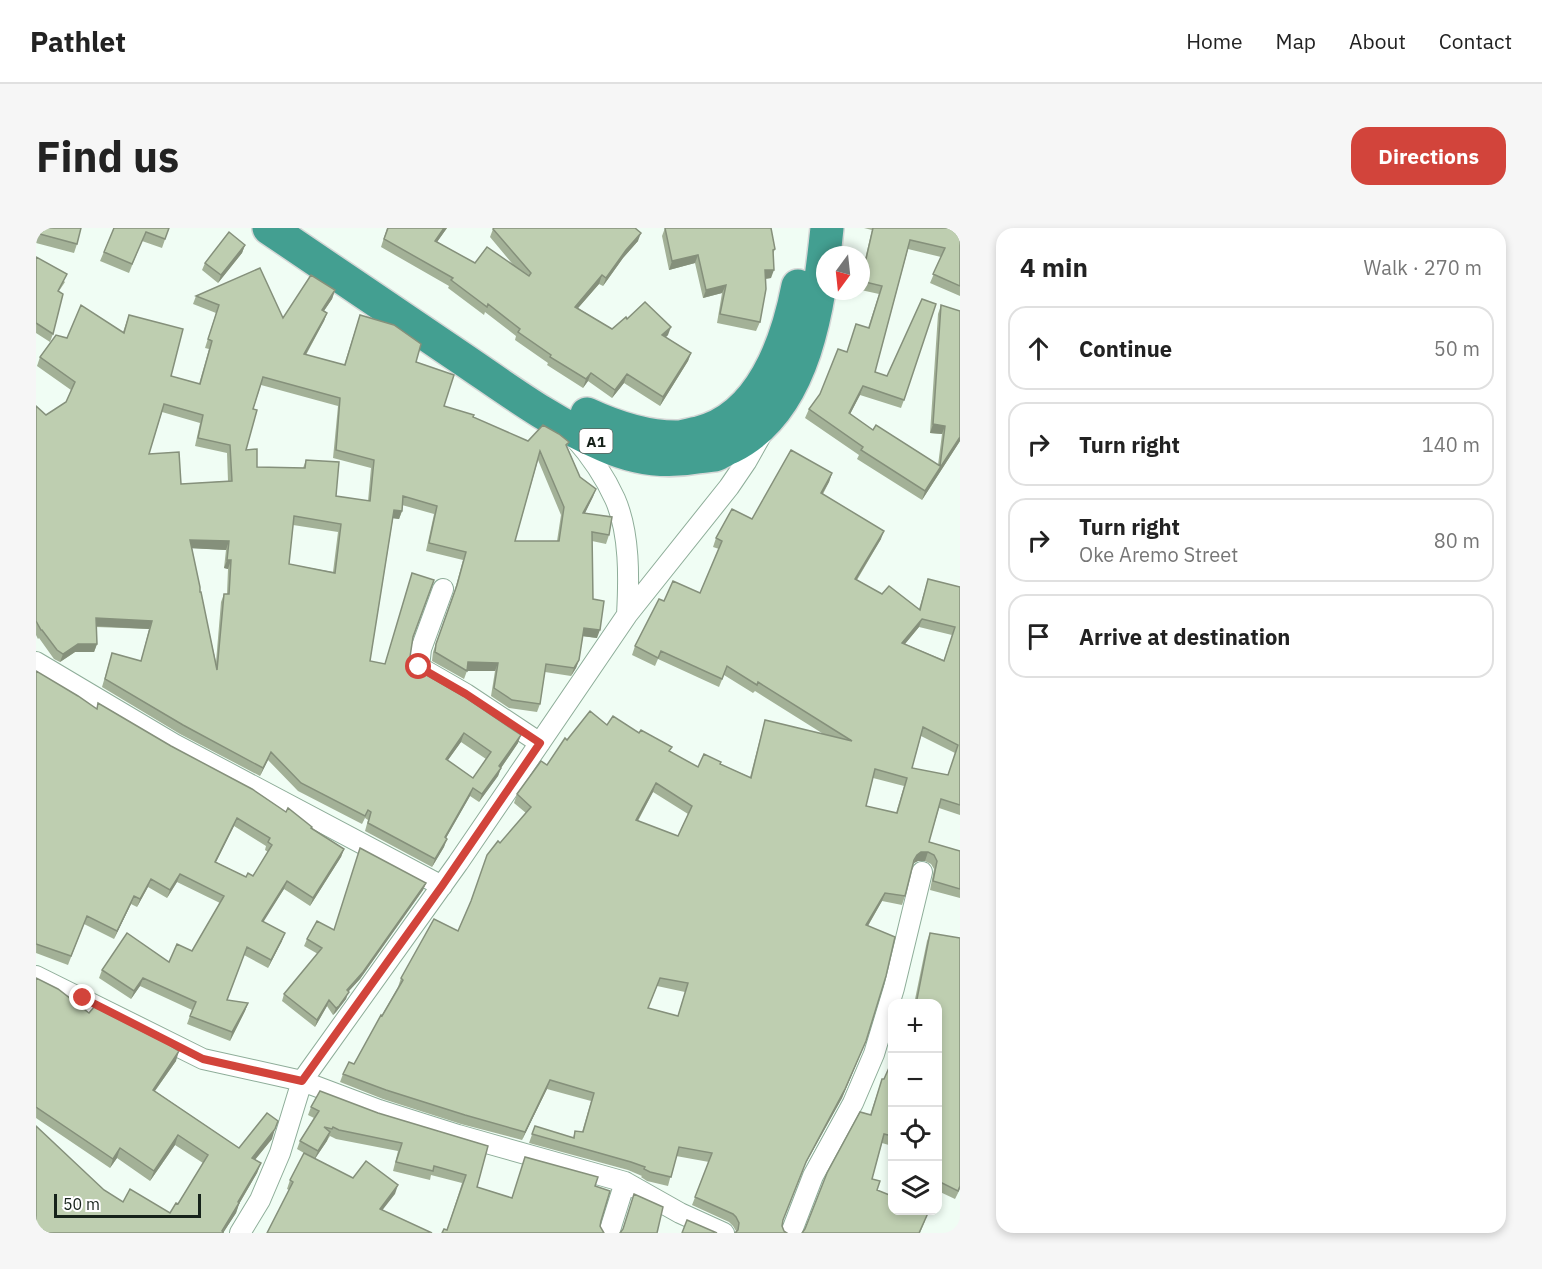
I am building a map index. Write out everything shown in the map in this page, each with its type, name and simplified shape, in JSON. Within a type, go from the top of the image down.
[{"type":"highway","name":"A1","points":[[269,228],[333,260],[530,384],[570,406],[603,422],[644,434],[681,437],[710,430],[736,415],[758,390],[775,361],[790,322],[803,258],[806,228]]},
{"type":"highway","name":"A1","points":[[301,228],[333,260],[520,398],[567,429],[606,446],[645,458],[680,460],[716,454],[744,440],[773,415],[795,377],[809,338],[827,228]]},
{"type":"street","points":[[240,1233],[260,1200],[280,1153],[302,1081],[442,886],[627,615],[729,488],[773,415]]},
{"type":"street","points":[[567,429],[591,458],[616,501],[624,526],[629,586],[627,615]]},
{"type":"street","points":[[443,589],[421,649],[419,667],[466,694],[540,743]]},
{"type":"street","points":[[36,662],[174,744],[442,886]]},
{"type":"street","points":[[791,1233],[813,1176],[853,1103],[874,1054],[894,988],[922,872]]},
{"type":"street","points":[[36,976],[203,1059],[302,1081],[401,1117],[491,1145],[625,1182],[680,1213],[724,1233]]},
{"type":"street","points":[[609,1233],[625,1182]]},
{"type":"building","points":[[36,228],[81,228],[77,244],[36,233]]},
{"type":"building","points":[[114,228],[169,228],[165,239],[146,232],[132,264],[104,252]]},
{"type":"building","points":[[388,228],[444,228],[435,241],[475,263],[487,247],[529,276],[531,273],[494,228],[635,228],[641,233],[606,278],[602,275],[575,307],[612,329],[645,302],[671,327],[662,335],[691,353],[663,397],[627,374],[615,390],[591,373],[586,379],[550,357],[551,355],[518,332],[520,329],[488,304],[487,307],[451,280],[453,278],[384,239]]},
{"type":"building","points":[[665,228],[771,228],[775,249],[773,250],[774,270],[765,270],[766,289],[760,322],[720,314],[726,285],[706,290],[698,255],[672,261]]},
{"type":"building","points":[[873,228],[960,228],[960,286],[933,274],[945,248],[910,240],[875,372],[887,376],[922,299],[936,304],[904,400],[863,386],[849,413],[873,430],[876,425],[940,466],[945,426],[933,424],[941,305],[960,311],[960,437],[925,491],[861,450],[863,447],[809,409],[820,394],[838,349],[847,352],[856,324],[869,328],[882,286],[870,283],[869,246]]},
{"type":"building","points":[[229,232],[245,245],[221,275],[205,263]]},
{"type":"building","points":[[36,257],[67,274],[58,291],[63,294],[53,334],[36,323]]},
{"type":"building","points":[[260,268],[283,318],[311,275],[335,290],[322,310],[327,313],[304,354],[345,365],[360,315],[394,325],[421,344],[416,362],[454,375],[444,406],[474,415],[473,417],[528,441],[543,425],[569,442],[566,445],[580,477],[596,489],[583,513],[612,517],[609,535],[592,532],[593,599],[604,601],[600,630],[584,628],[579,660],[574,668],[546,664],[540,704],[512,700],[494,688],[498,663],[468,662],[467,671],[435,652],[466,552],[429,543],[437,506],[403,496],[402,511],[394,510],[370,661],[385,664],[412,573],[434,580],[413,637],[410,657],[412,665],[521,735],[482,794],[473,788],[435,859],[368,823],[371,812],[368,810],[365,816],[301,783],[271,752],[263,768],[105,679],[112,653],[141,661],[152,621],[96,618],[97,644],[78,644],[63,654],[57,650],[36,621],[36,406],[46,415],[66,402],[75,382],[40,357],[56,335],[67,338],[81,305],[124,333],[129,315],[183,329],[171,376],[200,384],[212,341],[208,339],[219,305],[196,296]],"holes":[[[263,377],[340,398],[336,450],[374,460],[370,501],[336,496],[339,462],[306,460],[305,468],[257,467],[257,449],[246,450],[257,410],[253,409]],[[164,404],[203,415],[198,438],[230,445],[232,481],[181,484],[179,452],[149,454]],[[540,451],[564,507],[559,541],[515,541]],[[294,516],[341,524],[335,573],[289,564]],[[190,540],[229,541],[227,560],[231,560],[229,594],[224,594],[217,670]],[[464,733],[491,752],[473,778],[446,759]]]},
{"type":"building","points":[[791,450],[832,473],[821,493],[884,531],[855,579],[882,594],[889,586],[920,610],[928,579],[960,587],[960,805],[941,799],[929,842],[960,851],[960,889],[933,881],[937,861],[934,855],[921,852],[914,860],[905,896],[885,893],[866,925],[895,937],[886,976],[866,1041],[845,1089],[806,1162],[783,1220],[782,1226],[787,1233],[735,1233],[739,1223],[733,1214],[695,1197],[712,1153],[679,1147],[671,1177],[650,1172],[644,1169],[645,1167],[631,1162],[532,1134],[535,1126],[574,1138],[575,1131],[583,1132],[594,1093],[550,1080],[525,1132],[386,1090],[343,1074],[349,1062],[354,1064],[403,980],[401,978],[434,919],[458,931],[487,855],[531,807],[517,794],[541,761],[547,765],[565,738],[567,740],[590,711],[607,725],[613,716],[639,733],[641,730],[672,747],[669,751],[698,767],[704,754],[751,778],[765,720],[852,741],[758,682],[757,685],[727,666],[722,679],[661,651],[658,658],[635,646],[659,599],[664,601],[673,581],[700,593],[722,541],[716,538],[732,509],[752,519]],"holes":[[[922,619],[955,627],[944,661],[902,643]],[[923,727],[958,745],[948,775],[912,768]],[[875,769],[907,778],[897,813],[866,806]],[[656,783],[692,806],[678,836],[636,820]],[[660,978],[688,983],[678,1016],[648,1008]]]},
{"type":"building","points":[[36,671],[97,709],[98,703],[171,746],[252,789],[286,812],[288,808],[311,828],[344,849],[313,898],[287,881],[262,921],[285,933],[271,960],[247,947],[227,1000],[248,1003],[232,1032],[190,1016],[196,1002],[143,978],[134,991],[102,970],[127,933],[169,962],[177,944],[192,951],[224,896],[180,874],[170,890],[151,879],[140,899],[134,896],[117,931],[87,916],[71,956],[36,944]],"holes":[[[237,818],[270,838],[268,842],[272,845],[253,876],[248,873],[246,877],[215,862]]]},
{"type":"building","points":[[360,848],[426,883],[363,972],[347,990],[349,992],[339,1006],[336,1008],[329,1000],[317,1020],[284,994],[322,948],[307,939],[317,921],[334,930]]},
{"type":"building","points":[[930,933],[960,938],[960,1186],[958,1191],[942,1183],[942,999],[917,999]]},
{"type":"building","points":[[36,978],[58,989],[89,1013],[94,1007],[179,1051],[153,1090],[239,1148],[267,1113],[278,1121],[275,1129],[252,1158],[261,1163],[222,1231],[223,1233],[36,1233],[36,1126],[104,1190],[123,1202],[130,1189],[170,1213],[208,1155],[178,1135],[154,1171],[120,1148],[113,1159],[36,1107]]},
{"type":"building","points":[[888,1070],[888,1135],[884,1134],[872,1179],[880,1181],[877,1190],[888,1194],[888,1215],[927,1215],[919,1233],[802,1233],[827,1173],[860,1112],[871,1115],[882,1079]]},
{"type":"building","points":[[320,1091],[378,1113],[488,1146],[477,1187],[512,1198],[525,1157],[598,1177],[595,1186],[610,1191],[600,1226],[604,1233],[442,1233],[444,1229],[447,1230],[466,1175],[434,1166],[433,1171],[396,1162],[402,1143],[333,1127],[332,1129],[324,1127],[330,1132],[318,1151],[300,1141],[319,1111],[311,1107]]},
{"type":"building","points":[[304,1153],[353,1178],[366,1161],[398,1185],[380,1209],[432,1233],[267,1233],[293,1182],[290,1180]]},
{"type":"building","points":[[634,1194],[663,1207],[657,1233],[620,1233]]},
{"type":"building","points":[[687,1220],[717,1233],[682,1233]]},
{"type":"route","points":[[83,998],[203,1059],[302,1081],[442,886],[540,743],[466,694],[419,667]]}]
